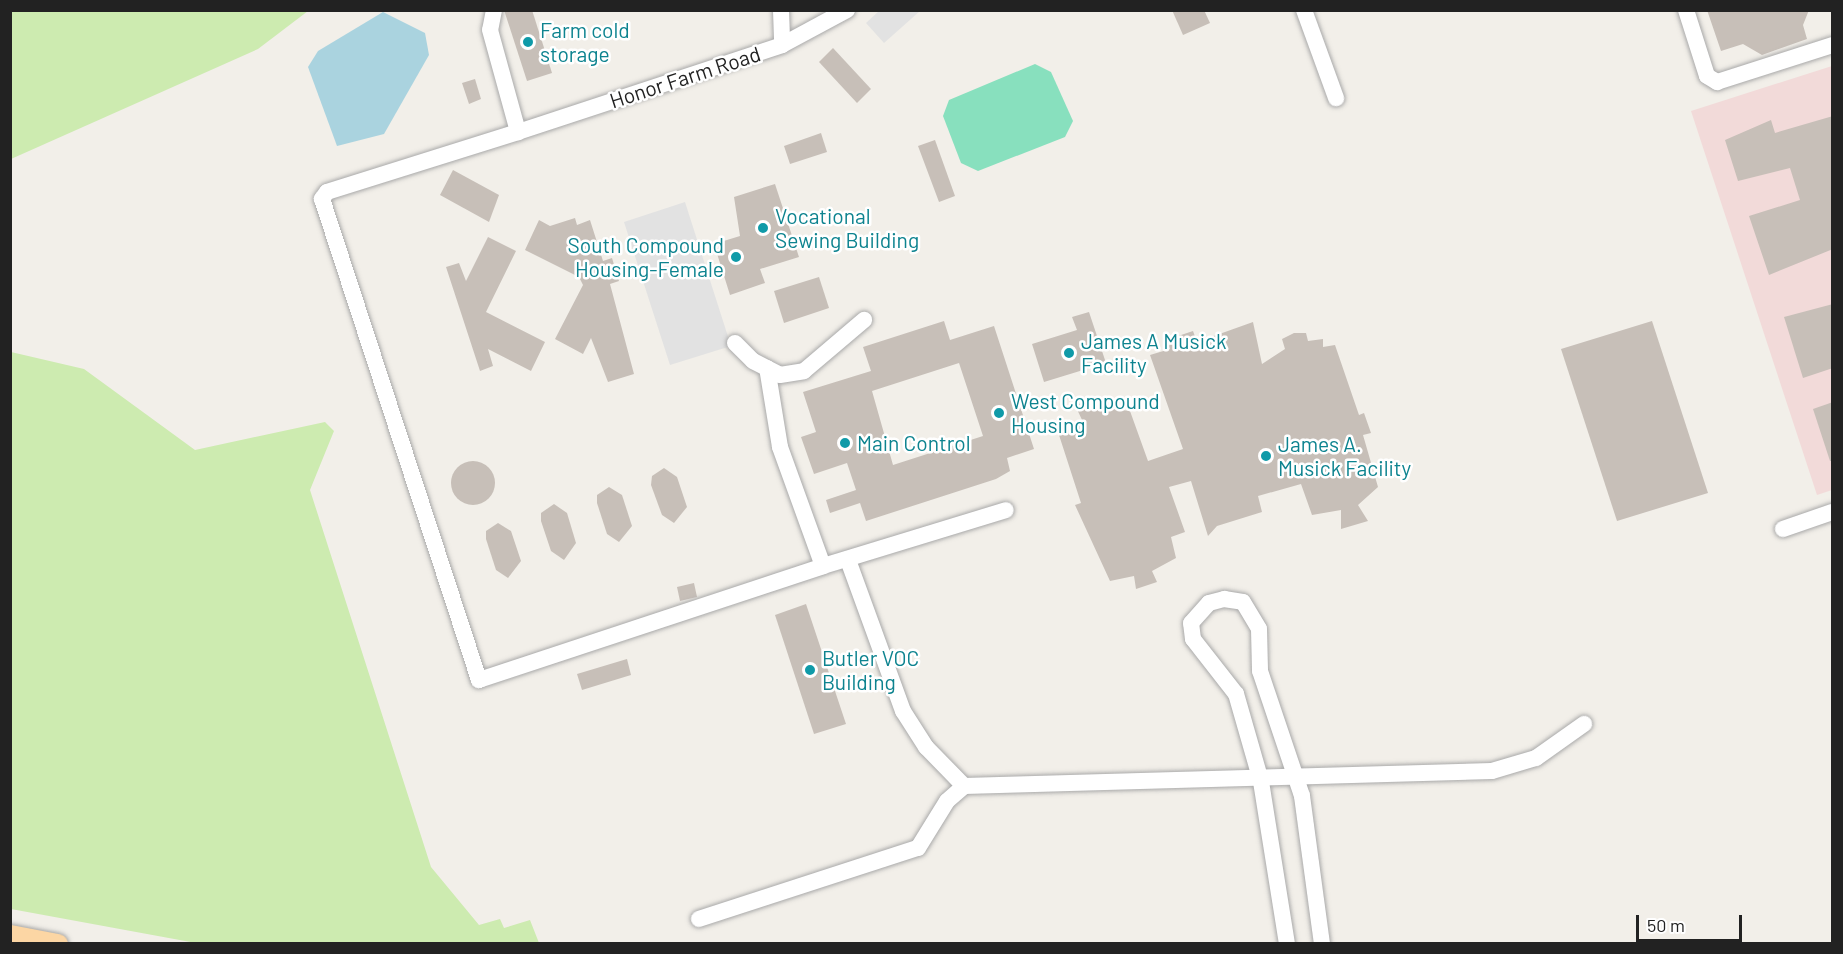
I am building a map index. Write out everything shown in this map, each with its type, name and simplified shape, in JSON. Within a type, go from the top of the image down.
[{"type":"main road","points":[[10,935],[57,944]]},
{"type":"street","points":[[494,10],[490,30],[518,132]]},
{"type":"street","points":[[781,10],[782,45]]},
{"type":"street","name":"Honor Farm Road","points":[[823,566],[479,680],[322,199],[327,192],[782,45],[847,10]]},
{"type":"street","points":[[1304,10],[1336,98]]},
{"type":"street","points":[[1686,10],[1707,76],[1717,82],[1833,45]]},
{"type":"street","points":[[735,343],[767,368],[780,375],[804,371],[864,320]]},
{"type":"street","points":[[767,368],[780,447],[823,566],[1006,510]]},
{"type":"street","points":[[1783,529],[1833,512]]},
{"type":"street","points":[[848,560],[903,711],[926,747],[964,786]]},
{"type":"street","points":[[1287,944],[1261,781],[1236,694],[1193,639],[1191,623],[1209,603],[1224,598],[1243,602],[1259,629],[1260,671],[1299,780],[1322,944]]},
{"type":"street","points":[[699,919],[918,848],[947,801],[964,786],[1299,780],[1492,771],[1536,758],[1584,724]]},
{"type":"shaded area","points":[[880,10],[920,11],[884,43],[866,23]]},
{"type":"shaded area","points":[[1832,66],[1832,490],[1817,495],[1691,111]]},
{"type":"shaded area","points":[[685,202],[731,346],[670,365],[624,222]]},
{"type":"green space","points":[[10,11],[308,11],[258,49],[11,159]]},
{"type":"green space","points":[[1035,64],[1051,72],[1073,121],[1065,137],[978,171],[961,163],[943,116],[949,100]]},
{"type":"green space","points":[[11,352],[84,369],[195,450],[325,422],[334,431],[310,490],[431,867],[479,925],[500,919],[504,928],[530,920],[539,943],[196,943],[11,909]]},
{"type":"water","points":[[383,12],[425,33],[429,55],[384,134],[337,146],[308,67],[318,51]]},
{"type":"building","name":"Farm cold storage","points":[[504,10],[532,10],[552,73],[527,81]]},
{"type":"building","points":[[1172,10],[1204,10],[1210,23],[1183,35]]},
{"type":"building","points":[[1707,10],[1809,10],[1803,25],[1807,39],[1762,55],[1743,44],[1721,51]]},
{"type":"building","points":[[833,48],[871,89],[857,103],[819,62]]},
{"type":"building","points":[[475,79],[481,99],[469,104],[462,83]]},
{"type":"building","points":[[1833,116],[1833,249],[1769,275],[1749,216],[1800,200],[1790,168],[1738,181],[1725,140],[1771,120],[1775,133]]},
{"type":"building","points":[[821,133],[827,152],[790,164],[784,146]]},
{"type":"building","points":[[935,140],[955,196],[939,202],[918,146]]},
{"type":"building","points":[[453,170],[499,195],[489,222],[440,195]]},
{"type":"building","name":"Vocational Sewing Building","points":[[775,184],[799,257],[760,269],[765,283],[730,295],[714,244],[740,236],[734,197]]},
{"type":"building","points":[[575,218],[577,225],[590,220],[603,261],[612,258],[619,281],[610,284],[634,374],[608,382],[591,338],[583,354],[555,339],[583,285],[579,277],[525,250],[539,220],[550,226]]},
{"type":"building","points":[[488,237],[516,251],[486,312],[545,342],[531,371],[488,349],[493,366],[480,371],[446,267],[459,263],[466,281]]},
{"type":"building","points":[[819,277],[829,308],[784,323],[774,291]]},
{"type":"building","points":[[1833,304],[1833,368],[1803,378],[1784,317]]},
{"type":"building","name":"James A Musick Facility","points":[[1089,312],[1106,363],[1044,382],[1032,344],[1077,330],[1072,317]]},
{"type":"building","name":"West Compound Housing","points":[[944,321],[950,340],[994,326],[1034,449],[1007,458],[1010,471],[996,479],[866,521],[860,503],[830,513],[826,500],[856,490],[847,463],[814,474],[801,437],[816,432],[803,392],[871,371],[863,347]],"holes":[[[959,363],[983,436],[893,465],[872,391]]]},
{"type":"building","points":[[1652,321],[1708,493],[1617,521],[1561,349]]},
{"type":"building","name":"James A. Musick Facility","points":[[1253,322],[1262,364],[1285,349],[1282,339],[1294,333],[1306,333],[1308,341],[1323,339],[1323,347],[1335,345],[1359,415],[1364,413],[1371,433],[1363,435],[1378,487],[1358,505],[1368,521],[1341,529],[1341,510],[1312,515],[1301,484],[1258,496],[1262,512],[1217,526],[1208,536],[1191,481],[1169,487],[1185,532],[1171,537],[1176,558],[1152,571],[1157,582],[1136,589],[1134,576],[1110,581],[1075,505],[1081,503],[1059,435],[1083,422],[1075,405],[1100,398],[1104,408],[1130,411],[1148,461],[1183,449],[1150,355],[1170,349],[1166,340],[1193,331],[1197,342]]},
{"type":"building","points":[[1833,402],[1833,461],[1830,461],[1813,409]]},
{"type":"building","points":[[473,461],[482,462],[489,467],[494,474],[494,492],[489,499],[482,504],[473,505],[464,504],[457,499],[452,492],[451,483],[452,474],[457,467],[464,462]]},
{"type":"building","points":[[664,468],[677,477],[687,507],[674,523],[662,515],[651,485],[652,476]]},
{"type":"building","points":[[609,487],[622,495],[632,526],[619,542],[607,534],[597,503],[597,495]]},
{"type":"building","points":[[554,504],[567,513],[576,543],[564,560],[551,551],[541,521],[541,513]]},
{"type":"building","points":[[498,523],[511,531],[521,561],[508,578],[496,570],[486,539],[486,531]]},
{"type":"building","points":[[694,583],[697,597],[680,601],[677,587]]},
{"type":"building","name":"Butler VOC Building","points":[[806,604],[846,724],[814,734],[775,615]]},
{"type":"building","points":[[627,659],[631,675],[582,690],[577,674]]},
{"type":"place","name":"Farm cold storage","points":[[528,42]]},
{"type":"place","name":"Vocational Sewing Building","points":[[763,228]]},
{"type":"place","name":"South Compound Housing-Female","points":[[736,257]]},
{"type":"place","name":"James A Musick Facility","points":[[1069,353]]},
{"type":"place","name":"West Compound Housing","points":[[999,413]]},
{"type":"place","name":"Main Control","points":[[845,443]]},
{"type":"place","name":"James A. Musick Facility","points":[[1266,456]]},
{"type":"place","name":"Butler VOC Building","points":[[810,670]]}]
